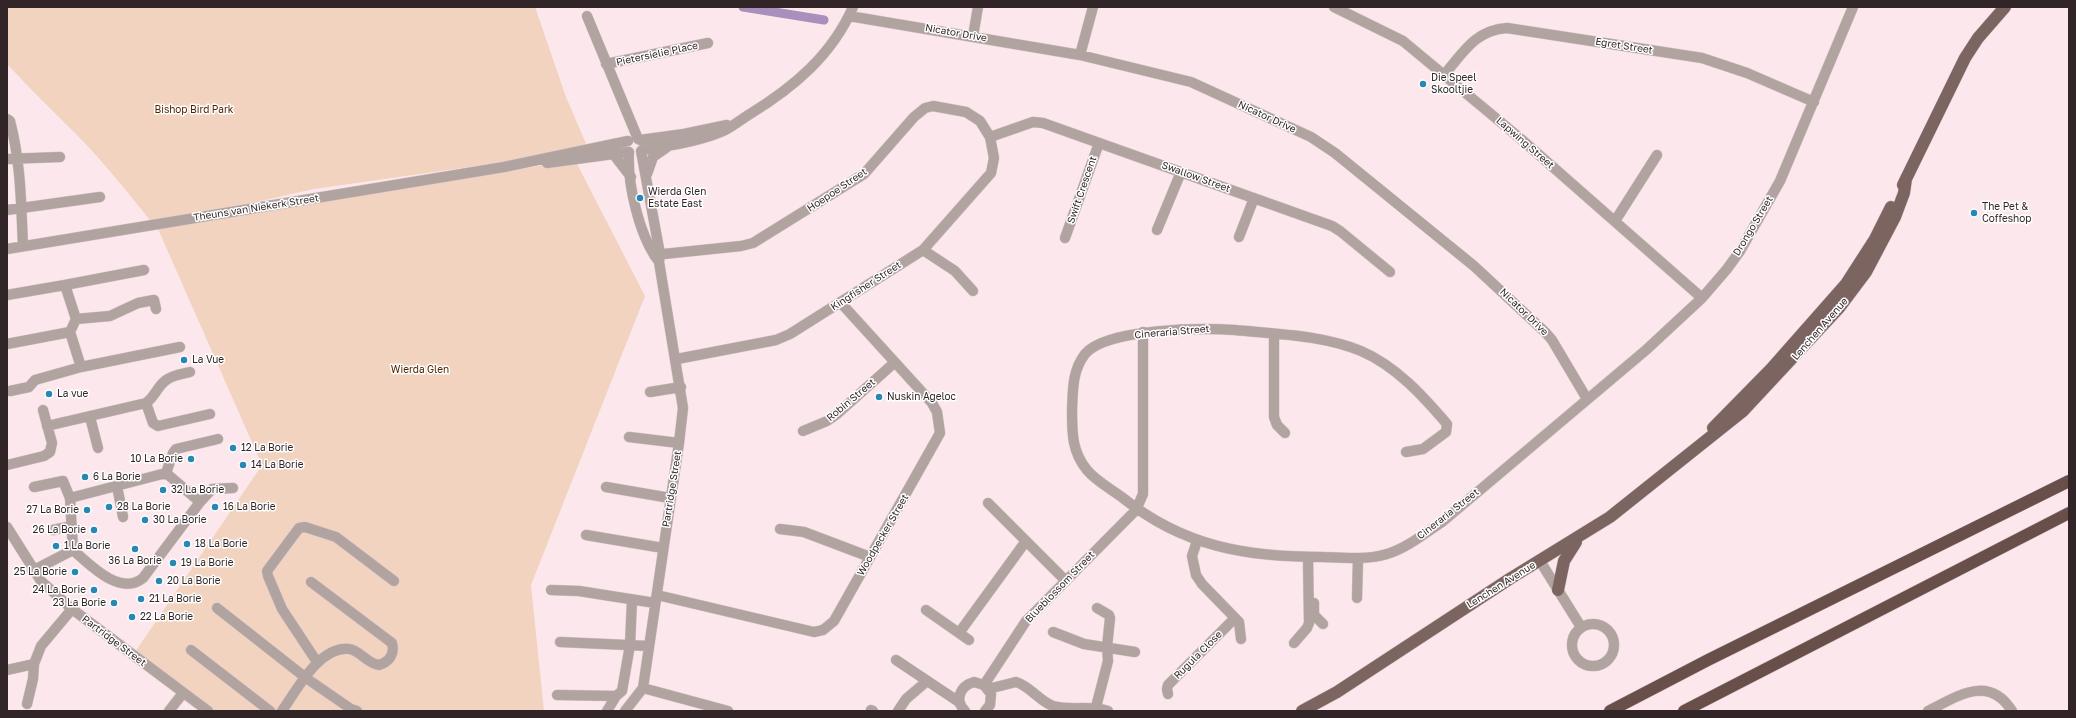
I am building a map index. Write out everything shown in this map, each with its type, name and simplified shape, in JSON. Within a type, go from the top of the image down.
[{"type":"highway","points":[[1610,711],[1708,660],[2069,481]]},
{"type":"highway","points":[[1684,711],[2069,513]]},
{"type":"main road","name":"Lenchen Avenue","points":[[1302,711],[1336,692],[1540,561],[1581,537],[1637,497],[1693,450],[1713,437],[1743,411],[1839,308],[1866,272],[1884,240],[1900,205],[1906,179],[1965,58],[1978,38],[2005,7]]},
{"type":"main road","points":[[1558,590],[1564,561],[1581,537]]},
{"type":"street","points":[[973,36],[978,7]]},
{"type":"street","points":[[1080,55],[1093,7]]},
{"type":"street","name":"Lapwing Street","points":[[1334,7],[1399,39],[1444,75],[1615,221],[1702,298]]},
{"type":"street","name":"Drongo Street","points":[[1587,399],[1646,350],[1702,298],[1740,251],[1780,181],[1853,7]]},
{"type":"street","name":"Nicator Drive","points":[[851,11],[973,36],[1080,55],[1191,82],[1311,137],[1336,153],[1474,266],[1546,333],[1552,340],[1587,399]]},
{"type":"street","name":"Theuns van Niekerk Street","points":[[641,151],[712,135],[728,129],[777,98],[809,71],[829,49],[851,11]]},
{"type":"street","name":"Pietersielie Place","points":[[587,16],[628,119],[634,140]]},
{"type":"street","name":"Egret Street","points":[[1444,75],[1480,35],[1496,29],[1507,28],[1702,58],[1747,73],[1814,102]]},
{"type":"street","name":"Pietersielie Place","points":[[606,64],[708,43]]},
{"type":"street","name":"Hoepoe Street","points":[[658,257],[741,246],[753,243],[864,174],[914,117],[925,108],[933,106],[973,115],[980,121],[990,137]]},
{"type":"street","points":[[7,119],[10,121],[18,157],[23,208],[24,246]]},
{"type":"street","name":"Swallow Street","points":[[990,137],[1038,122],[1332,226],[1390,272]]},
{"type":"street","name":"Theuns van Niekerk Street","points":[[7,249],[504,167],[634,140],[684,134],[735,124]]},
{"type":"street","name":"Kingfisher Street","points":[[676,359],[776,340],[790,334],[923,250],[991,173],[994,158],[990,137]]},
{"type":"street","points":[[634,140],[643,145],[641,151],[635,154],[629,152],[626,146],[634,140]]},
{"type":"street","name":"Swift Crescent","points":[[1065,238],[1099,143]]},
{"type":"street","points":[[614,155],[631,181],[646,180],[653,157],[671,145]]},
{"type":"street","name":"Partridge Street","points":[[641,151],[681,387],[683,408],[643,688]]},
{"type":"street","name":"Theuns van Niekerk Street","points":[[504,167],[520,167],[629,152]]},
{"type":"street","name":"Partridge Street","points":[[629,152],[631,181],[638,217],[658,257]]},
{"type":"street","points":[[1615,221],[1657,155]]},
{"type":"street","points":[[7,159],[18,157],[60,157]]},
{"type":"street","points":[[1157,230],[1181,172]]},
{"type":"street","points":[[7,210],[100,197]]},
{"type":"street","points":[[1239,237],[1254,198]]},
{"type":"street","points":[[923,250],[954,272],[973,291]]},
{"type":"street","points":[[7,295],[144,270]]},
{"type":"street","points":[[65,285],[76,319],[70,332],[80,367]]},
{"type":"street","points":[[76,319],[110,316],[138,303],[154,300],[156,308]]},
{"type":"street","name":"Woodpecker Street","points":[[551,590],[579,591],[632,600],[656,599],[814,632],[823,630],[834,621],[940,433],[938,417],[932,403],[841,303]]},
{"type":"street","name":"Cineraria Street","points":[[1406,452],[1427,447],[1446,432],[1448,427],[1410,384],[1395,371],[1363,352],[1326,341],[1274,334],[1208,328],[1143,332],[1096,346],[1086,353],[1074,373],[1072,435],[1074,450],[1088,472],[1136,510],[1168,528],[1197,541],[1252,554],[1311,557],[1358,558],[1387,554],[1412,542],[1442,522],[1587,399]]},
{"type":"street","points":[[7,344],[70,332]]},
{"type":"street","name":"Blueblossom Street","points":[[986,687],[1026,621],[1136,510],[1143,494],[1143,332]]},
{"type":"street","points":[[1274,334],[1274,417],[1277,425],[1285,433]]},
{"type":"street","points":[[10,391],[29,387],[35,380],[80,367],[180,347]]},
{"type":"street","name":"Robin Street","points":[[803,432],[827,421],[837,414],[894,363]]},
{"type":"street","points":[[47,426],[146,403],[154,397],[164,381],[190,372]]},
{"type":"street","points":[[650,392],[681,387]]},
{"type":"street","points":[[146,403],[153,423],[158,426],[210,414]]},
{"type":"street","points":[[7,465],[44,456],[50,452],[52,443],[43,410]]},
{"type":"street","points":[[90,417],[98,448]]},
{"type":"street","points":[[629,437],[679,443]]},
{"type":"street","points":[[166,473],[173,453],[176,450],[218,439]]},
{"type":"street","points":[[70,498],[166,473]]},
{"type":"street","points":[[166,473],[200,502]]},
{"type":"street","points":[[34,487],[63,481],[70,498],[73,550],[108,579],[130,584],[136,583],[143,578],[200,502],[212,489],[233,488]]},
{"type":"street","points":[[117,486],[123,517]]},
{"type":"street","points":[[606,487],[670,498]]},
{"type":"street","points":[[1124,499],[1143,494]]},
{"type":"street","points":[[988,503],[1066,581]]},
{"type":"street","points":[[53,530],[72,526]]},
{"type":"street","name":"Partridge Street","points":[[7,527],[11,543],[41,581],[72,609],[208,711]]},
{"type":"street","points":[[317,662],[282,609],[267,571],[299,528],[304,527],[336,536],[394,581]]},
{"type":"street","points":[[780,529],[804,532],[870,557]]},
{"type":"street","points":[[586,535],[663,548]]},
{"type":"street","points":[[959,633],[1026,541]]},
{"type":"street","points":[[1197,541],[1192,556],[1196,575],[1202,584],[1240,624],[1241,639]]},
{"type":"street","points":[[32,570],[73,550]]},
{"type":"street","points":[[1311,557],[1314,615],[1323,624]]},
{"type":"street","points":[[1294,644],[1307,628],[1308,623],[1311,557]]},
{"type":"street","points":[[1357,598],[1358,558]]},
{"type":"street","points":[[1540,561],[1581,627]]},
{"type":"street","points":[[282,711],[317,662],[335,650],[349,649],[378,665],[391,658],[392,643],[311,582]]},
{"type":"street","points":[[607,711],[616,696],[622,691],[630,645],[632,600]]},
{"type":"street","points":[[217,608],[306,678],[351,709],[357,711]]},
{"type":"street","points":[[1096,707],[1108,661],[1107,647],[1110,616],[1097,608]]},
{"type":"street","points":[[27,704],[33,679],[34,664],[41,646],[72,609]]},
{"type":"street","points":[[926,610],[969,640]]},
{"type":"street","name":"Rugula Close","points":[[1168,694],[1166,689],[1168,685],[1235,618]]},
{"type":"street","points":[[1589,624],[1597,624],[1605,628],[1611,634],[1614,641],[1614,649],[1611,657],[1605,663],[1597,667],[1589,667],[1581,664],[1574,657],[1571,649],[1571,641],[1575,633],[1581,627],[1589,624]]},
{"type":"street","points":[[1053,632],[1084,644],[1135,652]]},
{"type":"street","points":[[560,642],[649,646]]},
{"type":"street","points":[[190,650],[270,711]]},
{"type":"street","points":[[896,660],[959,702],[965,711]]},
{"type":"street","points":[[7,670],[34,664]]},
{"type":"street","points":[[898,711],[906,699],[927,680]]},
{"type":"street","points":[[959,702],[961,691],[968,683],[974,682],[986,687],[1016,682],[1043,701],[1054,706],[1096,707],[1108,711]]},
{"type":"street","points":[[985,711],[992,699],[986,687]]},
{"type":"street","points":[[624,711],[643,688],[728,711]]},
{"type":"street","points":[[1928,711],[1960,695],[1975,690],[1990,691],[2001,697],[2012,711]]},
{"type":"street","points":[[169,711],[183,693]]},
{"type":"street","points":[[557,695],[616,696]]},
{"type":"green space","name":"Bishop Bird Park","points":[[7,7],[535,7],[566,97],[587,146],[540,157],[314,189],[154,225],[95,154],[7,64]]},
{"type":"green space","name":"Wierda Glen","points":[[575,160],[645,296],[531,585],[544,711],[214,711],[135,652],[262,465],[158,229]]},
{"type":"waterway","points":[[743,7],[824,20]]},
{"type":"place","name":"Die Speel Skooltjie","points":[[1423,84]]},
{"type":"place","name":"Wierda Glen Estate East","points":[[640,198]]},
{"type":"place","name":"The Pet & Coffeshop","points":[[1974,213]]},
{"type":"place","name":"La Vue","points":[[184,360]]},
{"type":"place","name":"La vue","points":[[49,394]]},
{"type":"place","name":"Nuskin Ageloc","points":[[879,397]]},
{"type":"place","name":"12 La Borie","points":[[233,448]]},
{"type":"place","name":"10 La Borie","points":[[191,459]]},
{"type":"place","name":"14 La Borie","points":[[243,465]]},
{"type":"place","name":"6 La Borie","points":[[85,477]]},
{"type":"place","name":"32 La Borie","points":[[163,490]]},
{"type":"place","name":"28 La Borie","points":[[109,507]]},
{"type":"place","name":"16 La Borie","points":[[215,507]]},
{"type":"place","name":"27 La Borie","points":[[87,510]]},
{"type":"place","name":"30 La Borie","points":[[145,520]]},
{"type":"place","name":"26 La Borie","points":[[94,530]]},
{"type":"place","name":"18 La Borie","points":[[187,544]]},
{"type":"place","name":"1 La Borie","points":[[56,546]]},
{"type":"place","name":"36 La Borie","points":[[135,549]]},
{"type":"place","name":"19 La Borie","points":[[173,563]]},
{"type":"place","name":"25 La Borie","points":[[75,572]]},
{"type":"place","name":"20 La Borie","points":[[159,581]]},
{"type":"place","name":"24 La Borie","points":[[94,590]]},
{"type":"place","name":"21 La Borie","points":[[141,599]]},
{"type":"place","name":"23 La Borie","points":[[114,603]]},
{"type":"place","name":"22 La Borie","points":[[132,617]]}]
